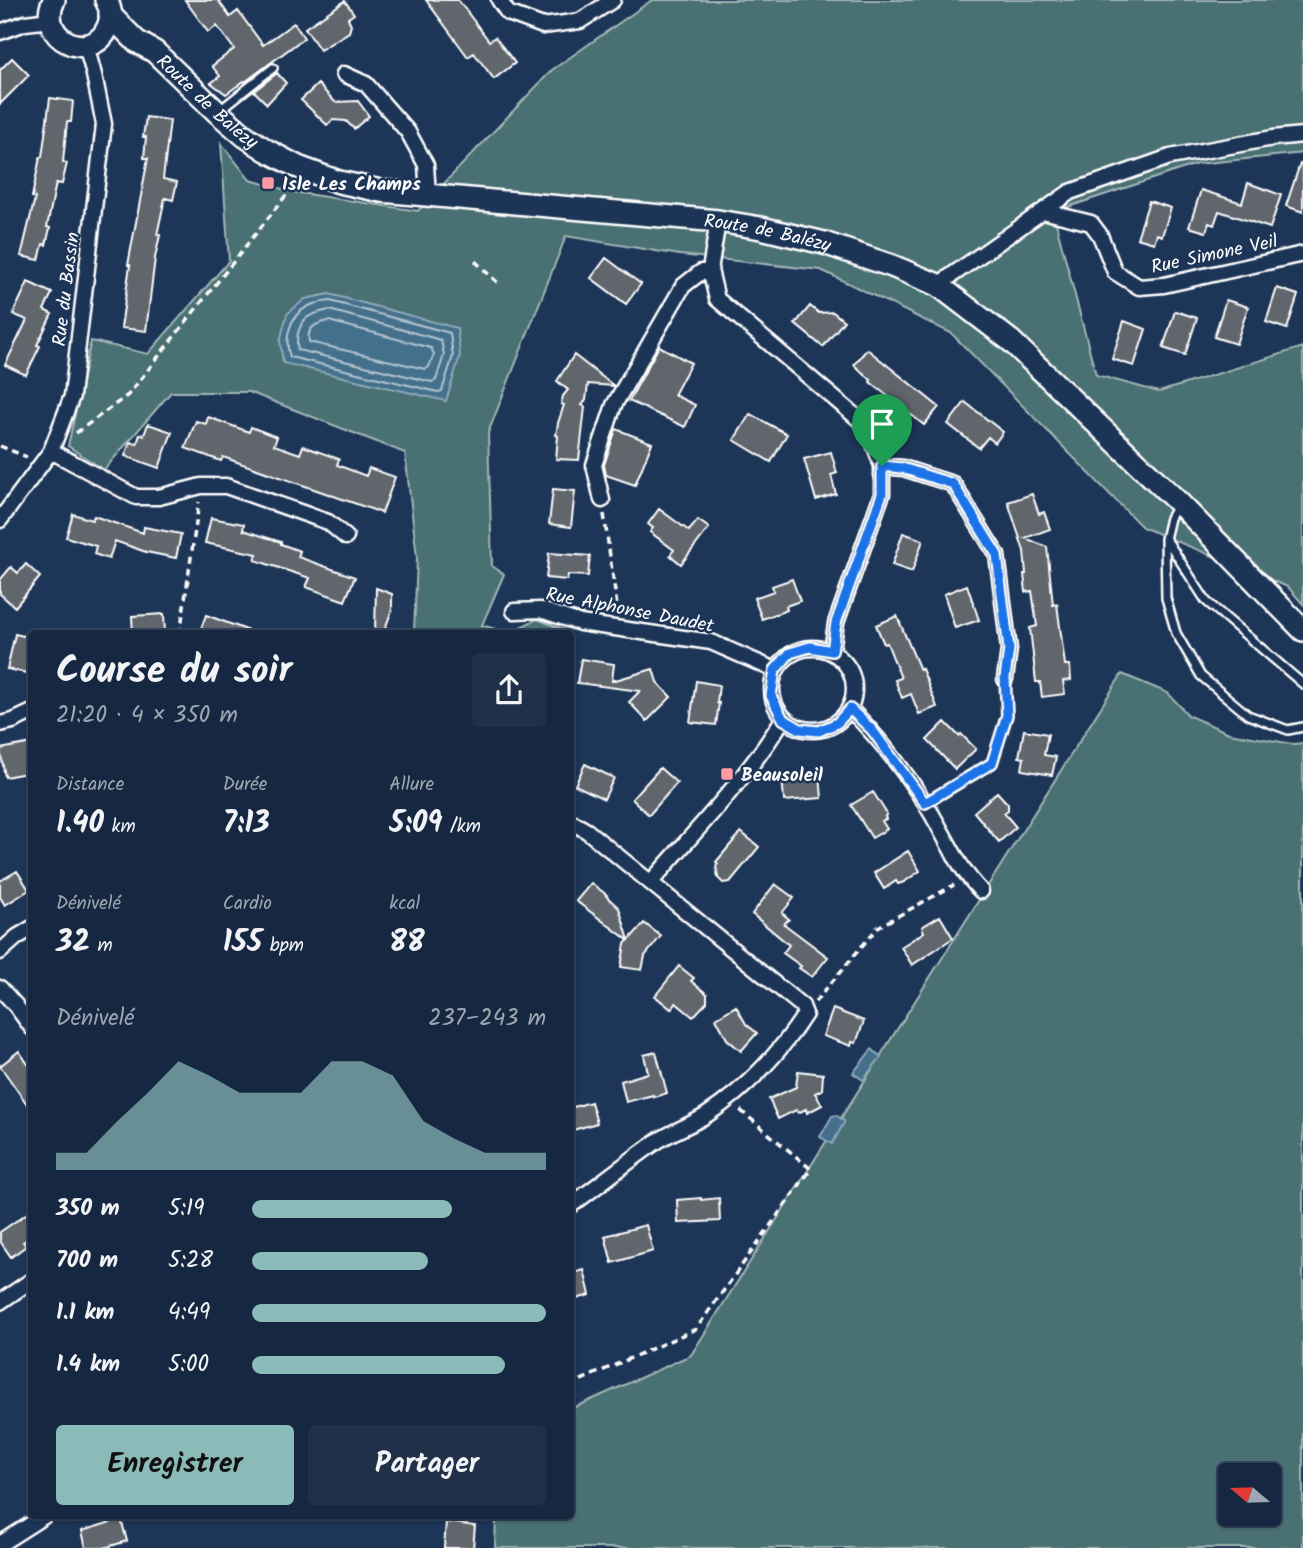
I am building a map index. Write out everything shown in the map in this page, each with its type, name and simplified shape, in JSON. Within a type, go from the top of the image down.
[{"type":"main road","name":"Route de Balézy","points":[[52,10],[53,29],[67,43],[76,46],[102,24],[136,41],[155,52],[245,136],[298,167],[339,183],[381,191],[718,221],[761,228],[824,243],[938,285],[1011,341],[1179,503],[1303,630]]},
{"type":"street","points":[[499,0],[508,13],[543,26],[580,21],[613,0]]},
{"type":"street","points":[[0,32],[52,10]]},
{"type":"street","name":"Rue du Bassin","points":[[0,520],[51,451],[72,396],[104,124],[102,24]]},
{"type":"street","points":[[344,74],[366,84],[408,132],[426,165],[428,195]]},
{"type":"street","points":[[938,285],[1070,192],[1170,157],[1303,135]]},
{"type":"street","name":"Rue Simone Veil","points":[[1042,211],[1091,223],[1100,235],[1115,272],[1139,287],[1164,285],[1303,254]]},
{"type":"street","points":[[718,221],[710,270],[717,299],[861,421],[872,438],[882,466],[882,494],[836,623],[832,651]]},
{"type":"street","points":[[602,500],[594,465],[614,405],[683,286],[701,272],[710,270]]},
{"type":"street","points":[[51,451],[136,497],[159,497],[201,486],[226,486],[328,522],[346,537]]},
{"type":"street","points":[[882,466],[902,468],[953,484],[997,555],[1009,649],[1005,678]]},
{"type":"street","name":"Rue Alphonse Daudet","points":[[514,611],[541,610],[580,623],[711,642],[775,670]]},
{"type":"street","points":[[810,647],[832,651],[848,666],[852,676],[855,687],[850,709],[837,723],[819,731],[800,729],[783,719],[771,696],[775,670],[790,653],[810,647]]},
{"type":"street","points":[[850,709],[872,730],[925,803],[967,877],[981,891]]},
{"type":"street","points":[[0,724],[28,714]]},
{"type":"street","points":[[651,882],[734,786],[771,740],[783,719]]},
{"type":"street","points":[[574,823],[651,882],[802,1006],[805,1014],[791,1035],[760,1070],[727,1099],[708,1114],[658,1140],[574,1203]]},
{"type":"street","points":[[0,952],[28,930]]},
{"type":"street","points":[[0,988],[28,1022]]},
{"type":"street","points":[[1,1300],[28,1283]]},
{"type":"street","points":[[0,1544],[39,1519]]},
{"type":"lane","points":[[217,112],[274,68]]},
{"type":"lane","points":[[1179,503],[1170,518],[1165,539],[1166,598],[1176,633],[1201,676],[1248,715],[1288,730],[1303,727]]},
{"type":"lane","points":[[1165,539],[1206,601],[1303,684]]},
{"type":"path","points":[[51,451],[128,395],[291,189]]},
{"type":"path","points":[[475,261],[501,286]]},
{"type":"path","points":[[0,446],[42,464]]},
{"type":"path","points":[[181,630],[201,486]]},
{"type":"path","points":[[602,500],[621,629]]},
{"type":"path","points":[[925,803],[992,763],[1007,715],[1005,678]]},
{"type":"path","points":[[805,1014],[878,927],[949,888]]},
{"type":"path","points":[[574,1383],[696,1329],[811,1169],[727,1099]]},
{"type":"green space","points":[[652,0],[1303,0],[1303,153],[1197,164],[1053,212],[1096,375],[1159,392],[1303,347],[1303,604],[1288,587],[1142,527],[951,333],[821,270],[680,255],[566,236],[488,433],[492,566],[504,574],[482,625],[498,630],[414,630],[417,557],[405,453],[249,392],[171,392],[104,470],[68,446],[91,341],[148,354],[229,261],[221,143],[250,180],[293,192],[418,211],[552,70]]},
{"type":"green space","points":[[537,619],[565,630],[514,630]]},
{"type":"green space","points":[[1122,674],[1168,693],[1189,716],[1229,733],[1293,744],[1303,743],[1303,1548],[495,1548],[496,1519],[574,1519],[574,1408],[691,1355]]},
{"type":"water","points":[[329,294],[457,328],[460,356],[446,401],[283,363],[280,341],[287,314],[305,299]]},
{"type":"water","points":[[872,1049],[881,1057],[863,1080],[853,1073]]},
{"type":"water","points":[[836,1115],[844,1123],[832,1144],[820,1137],[832,1116]]},
{"type":"building","points":[[185,0],[218,0],[230,17],[238,11],[263,45],[294,23],[304,38],[226,94],[211,83],[220,76],[212,66],[234,49],[217,26],[208,32]]},
{"type":"building","points":[[426,0],[458,0],[489,41],[495,37],[515,63],[494,79],[474,53],[468,57]]},
{"type":"building","points":[[345,1],[354,14],[348,18],[351,25],[349,32],[320,50],[305,28]]},
{"type":"building","points":[[12,58],[29,75],[0,104],[0,70]]},
{"type":"building","points":[[277,73],[286,83],[267,104],[254,91]]},
{"type":"building","points":[[318,84],[335,102],[358,101],[369,116],[354,129],[346,121],[333,120],[327,125],[301,100]]},
{"type":"building","points":[[50,98],[73,101],[71,122],[67,122],[63,162],[67,163],[62,184],[56,183],[47,227],[50,228],[39,260],[21,256],[35,198],[32,197],[42,157]]},
{"type":"building","points":[[146,117],[170,120],[163,179],[177,182],[173,200],[165,198],[157,235],[160,235],[146,331],[121,328],[128,265],[148,158],[144,158]]},
{"type":"building","points":[[1300,164],[1303,165],[1303,212],[1286,206]]},
{"type":"building","points":[[1248,183],[1281,195],[1270,228],[1219,211],[1214,225],[1209,223],[1206,232],[1189,227],[1201,190],[1242,203]]},
{"type":"building","points":[[1149,201],[1171,208],[1162,236],[1157,234],[1154,243],[1137,238]]},
{"type":"building","points":[[606,258],[641,284],[626,304],[591,278]]},
{"type":"building","points":[[28,282],[52,293],[44,310],[52,314],[26,375],[5,365],[27,320],[13,314]]},
{"type":"building","points":[[1277,288],[1298,295],[1287,329],[1266,322]]},
{"type":"building","points":[[1226,300],[1248,307],[1236,344],[1214,337]]},
{"type":"building","points":[[810,306],[819,313],[833,312],[844,321],[823,347],[795,324]]},
{"type":"building","points":[[1175,311],[1197,318],[1185,355],[1163,348]]},
{"type":"building","points":[[1124,321],[1146,329],[1134,366],[1112,359]]},
{"type":"building","points":[[659,346],[691,363],[674,395],[695,405],[685,427],[629,401]]},
{"type":"building","points":[[867,349],[939,407],[924,425],[870,382],[854,365]]},
{"type":"building","points":[[574,355],[614,386],[588,384],[586,400],[582,405],[585,407],[579,460],[556,459],[556,435],[564,405],[561,404],[568,390],[557,381]]},
{"type":"building","points":[[965,402],[1003,432],[995,443],[988,437],[979,448],[948,424]]},
{"type":"building","points":[[750,414],[787,434],[771,462],[734,440]]},
{"type":"building","points":[[208,417],[249,432],[251,427],[277,437],[274,445],[300,454],[303,446],[339,459],[337,465],[366,476],[369,468],[395,477],[382,513],[223,457],[221,461],[185,448],[196,421],[206,424]]},
{"type":"building","points":[[148,424],[172,432],[159,468],[125,456],[130,442],[137,444],[140,434],[144,435]]},
{"type":"building","points":[[616,429],[652,443],[635,485],[606,475],[604,465]]},
{"type":"building","points":[[831,452],[837,473],[831,475],[836,494],[816,500],[804,459]]},
{"type":"building","points":[[553,489],[575,491],[571,527],[549,524]]},
{"type":"building","points":[[1032,494],[1039,514],[1044,512],[1050,529],[1025,538],[1047,547],[1053,605],[1057,604],[1065,665],[1070,665],[1071,680],[1063,681],[1065,694],[1042,697],[1040,682],[1036,682],[1030,628],[1037,626],[1032,591],[1026,592],[1024,551],[1008,502]]},
{"type":"building","points":[[659,509],[689,531],[698,520],[709,528],[681,564],[670,555],[674,550],[650,532],[653,528],[648,524]]},
{"type":"building","points":[[73,514],[92,520],[94,516],[143,533],[144,527],[181,534],[176,558],[146,552],[115,541],[109,559],[94,554],[96,546],[66,537]]},
{"type":"building","points":[[211,518],[244,524],[243,530],[300,551],[298,557],[355,577],[345,601],[306,587],[310,578],[255,560],[257,554],[205,543]]},
{"type":"building","points":[[903,533],[923,540],[912,572],[892,565]]},
{"type":"building","points":[[549,553],[590,556],[588,576],[568,575],[567,580],[546,578]]},
{"type":"building","points":[[26,564],[40,577],[15,607],[0,594],[0,580],[11,567],[18,573]]},
{"type":"building","points":[[792,579],[800,601],[786,606],[787,610],[762,619],[754,598],[774,591],[772,586]]},
{"type":"building","points":[[967,585],[979,620],[955,628],[944,594]]},
{"type":"building","points":[[376,588],[392,594],[392,610],[384,630],[375,630]]},
{"type":"building","points":[[164,614],[165,630],[133,630],[132,616]]},
{"type":"building","points":[[206,615],[247,630],[200,630]]},
{"type":"building","points":[[897,616],[937,707],[919,714],[911,694],[902,698],[895,680],[901,678],[887,643],[884,644],[876,625]]},
{"type":"building","points":[[15,634],[28,637],[28,673],[7,669]]},
{"type":"building","points":[[581,659],[614,664],[612,681],[653,669],[657,682],[671,697],[647,721],[629,702],[640,691],[577,683]]},
{"type":"building","points":[[696,681],[719,685],[716,725],[690,722]]},
{"type":"building","points":[[945,722],[976,749],[955,769],[927,740]]},
{"type":"building","points":[[1024,730],[1048,734],[1044,755],[1056,757],[1052,775],[1022,770],[1024,758],[1019,757]]},
{"type":"building","points":[[28,744],[28,773],[5,777],[0,749]]},
{"type":"building","points":[[585,764],[614,778],[604,799],[575,785]]},
{"type":"building","points":[[660,768],[677,783],[649,815],[632,799]]},
{"type":"building","points":[[803,774],[803,777],[820,776],[822,798],[784,801],[782,776]]},
{"type":"building","points":[[873,792],[887,814],[882,821],[887,829],[872,838],[851,805]]},
{"type":"building","points":[[997,792],[1008,804],[1008,810],[1004,813],[1016,827],[999,842],[974,812]]},
{"type":"building","points":[[741,832],[759,847],[730,882],[723,883],[718,878],[716,862]]},
{"type":"building","points":[[908,851],[920,871],[904,882],[898,884],[896,881],[884,889],[874,873]]},
{"type":"building","points":[[17,871],[28,891],[5,905],[0,897],[0,881]]},
{"type":"building","points":[[591,883],[619,908],[629,940],[644,923],[661,936],[645,956],[642,970],[621,967],[628,940],[576,901]]},
{"type":"building","points":[[775,884],[794,898],[782,913],[789,919],[784,924],[828,957],[812,977],[783,953],[789,945],[752,914]]},
{"type":"building","points":[[940,916],[953,938],[912,965],[901,947],[924,932],[922,927]]},
{"type":"building","points":[[679,966],[694,978],[691,981],[707,994],[707,1002],[693,1017],[676,1003],[671,1009],[655,996]]},
{"type":"building","points":[[736,1006],[746,1024],[757,1033],[741,1051],[727,1039],[716,1018]]},
{"type":"building","points":[[833,1009],[864,1021],[856,1043],[852,1042],[851,1046],[823,1036]]},
{"type":"building","points":[[19,1051],[28,1064],[28,1105],[0,1066]]},
{"type":"building","points":[[656,1052],[667,1093],[626,1102],[621,1081],[648,1073],[644,1055]]},
{"type":"building","points":[[798,1071],[823,1074],[822,1090],[815,1093],[822,1105],[807,1113],[806,1109],[798,1113],[796,1110],[778,1119],[769,1099],[796,1087]]},
{"type":"building","points":[[591,1102],[597,1123],[574,1130],[574,1107]]},
{"type":"building","points":[[719,1198],[720,1221],[678,1223],[677,1200]]},
{"type":"building","points":[[28,1213],[28,1239],[23,1242],[26,1246],[11,1257],[0,1241],[0,1232]]},
{"type":"building","points":[[646,1225],[653,1251],[612,1263],[605,1236]]},
{"type":"building","points":[[584,1270],[590,1295],[574,1300],[574,1273]]},
{"type":"building","points":[[121,1519],[127,1541],[104,1548],[86,1548],[82,1531]]},
{"type":"building","points":[[446,1522],[475,1526],[473,1548],[444,1548]]},
{"type":"place","name":"Isle Les Champs","points":[[268,183]]},
{"type":"place","name":"Beausoleil","points":[[727,774]]},
{"type":"route","points":[[882,466],[902,468],[953,484],[997,555],[1009,649],[1005,678],[1007,715],[992,763],[925,803],[872,730],[850,709],[837,723],[819,731],[800,729],[783,719],[771,696],[775,670],[790,653],[810,647],[832,651],[836,623],[882,494],[882,466]]}]
